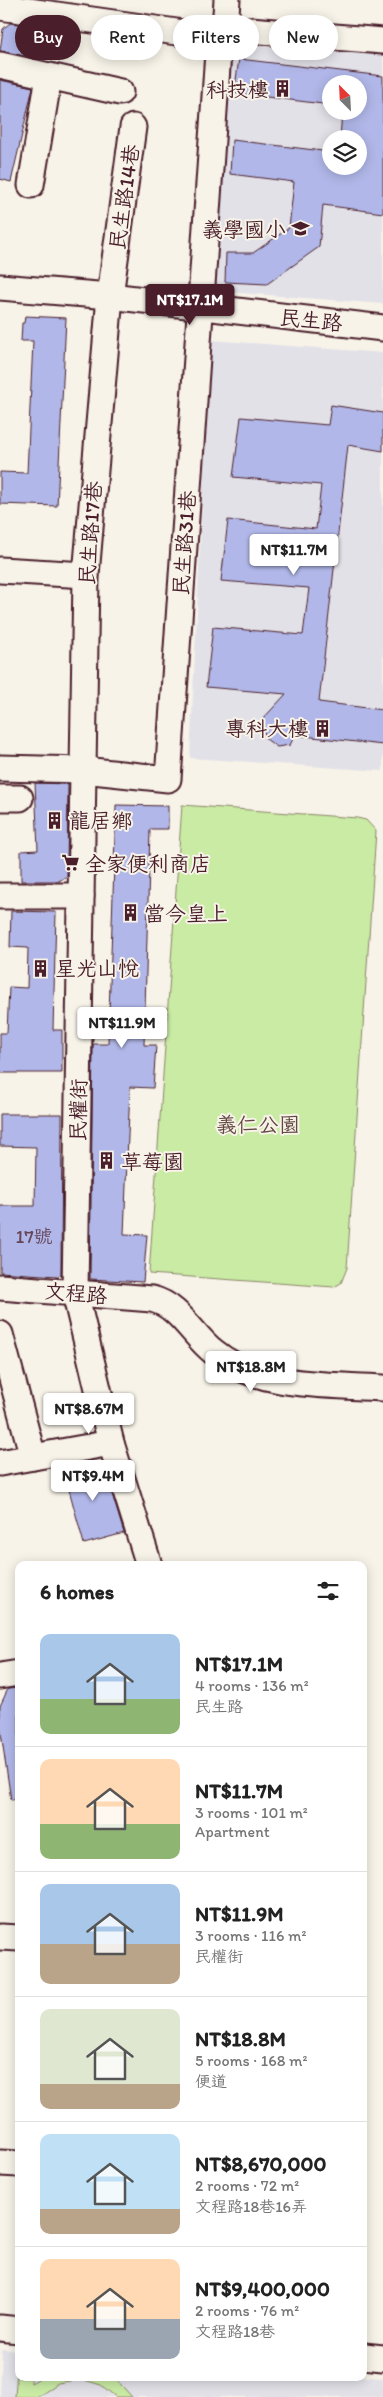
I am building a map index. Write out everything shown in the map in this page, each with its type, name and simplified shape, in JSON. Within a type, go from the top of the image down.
[{"type":"street","name":"民生路31巷","points":[[225,15],[227,0]]},
{"type":"street","points":[[0,7],[173,27]]},
{"type":"street","points":[[259,35],[383,41]]},
{"type":"street","name":"民生路31巷","points":[[83,770],[168,779],[200,307],[220,60]]},
{"type":"street","points":[[0,65],[120,92]]},
{"type":"street","points":[[31,185],[49,76]]},
{"type":"street","name":"民生路14巷","points":[[110,296],[133,127]]},
{"type":"street","name":"民生路","points":[[0,287],[110,296],[383,328]]},
{"type":"street","name":"民生路17巷","points":[[83,770],[86,575],[110,296]]},
{"type":"street","points":[[0,570],[86,575]]},
{"type":"street","points":[[0,768],[83,770]]},
{"type":"street","name":"民權街","points":[[83,770],[75,1293],[112,1443],[148,1561]]},
{"type":"street","points":[[0,896],[81,896]]},
{"type":"street","name":"文程路","points":[[0,1287],[152,1299],[163,1302],[173,1308],[214,1352],[235,1366],[264,1376],[300,1382],[383,1388]]},
{"type":"street","points":[[0,1334],[33,1457]]},
{"type":"street","points":[[0,1462],[112,1443]]},
{"type":"street","points":[[0,1676],[15,1674]]},
{"type":"street","points":[[0,1937],[15,1938]]},
{"type":"street","points":[[0,2163],[15,2164]]},
{"type":"street","points":[[0,2328],[15,2330]]},
{"type":"street","points":[[367,2356],[383,2358]]},
{"type":"shaded area","name":"義學國小","points":[[259,46],[269,47],[269,60],[338,60],[338,51],[383,54],[383,304],[215,291],[224,60],[259,60]]},
{"type":"shaded area","points":[[210,340],[383,353],[383,771],[190,758]]},
{"type":"shaded area","points":[[2,2349],[15,2351],[15,2381],[367,2381],[367,2377],[383,2378],[383,2397],[0,2397]]},
{"type":"green space","name":"義仁公園","points":[[182,805],[357,818],[366,820],[376,831],[347,1268],[341,1283],[334,1287],[149,1274]]},
{"type":"green space","points":[[16,2381],[31,2381],[31,2383],[35,2381],[70,2381],[58,2383],[38,2397],[15,2397]]},
{"type":"green space","points":[[88,2381],[118,2381],[132,2397],[116,2397],[101,2385]]},
{"type":"building","points":[[10,23],[15,24],[15,54],[0,51],[3,29]]},
{"type":"building","points":[[239,60],[383,76],[383,213],[323,205],[319,247],[267,284],[225,282],[226,253],[253,253],[289,228],[294,182],[230,174],[232,140],[322,151],[322,175],[367,175],[367,130],[341,130],[341,120],[368,120],[368,75],[322,75],[322,104],[234,93]]},
{"type":"building","points":[[0,80],[33,87],[11,182],[0,179]]},
{"type":"building","points":[[25,316],[66,318],[57,506],[0,504],[0,472],[27,473],[33,341],[21,341],[22,323],[24,323]]},
{"type":"building","points":[[331,405],[383,413],[383,451],[348,445],[319,702],[383,710],[383,745],[295,735],[290,745],[277,747],[266,739],[261,721],[286,694],[206,687],[213,627],[303,635],[309,588],[221,581],[228,520],[316,529],[321,485],[233,477],[241,417],[328,425]]},
{"type":"building","name":"龍居鄉","points":[[35,783],[68,784],[67,876],[59,881],[21,881],[21,851],[38,850]]},
{"type":"building","points":[[116,805],[168,806],[168,829],[150,829],[144,1045],[156,1045],[153,1088],[130,1087],[124,1234],[147,1235],[143,1282],[90,1279],[93,1044],[108,1044]]},
{"type":"building","name":"星光山悅","points":[[11,911],[56,912],[53,1030],[62,1030],[62,1073],[0,1073],[0,1033],[7,1033],[9,987],[27,988],[28,948],[10,947]]},
{"type":"building","points":[[0,1114],[62,1114],[61,1274],[57,1276],[0,1272],[0,1206],[35,1206],[36,1147],[0,1146]]},
{"type":"building","points":[[90,1461],[105,1471],[124,1533],[84,1544],[63,1468]]},
{"type":"building","points":[[15,1688],[15,1800],[11,1800],[0,1726],[0,1706],[8,1689]]},
{"type":"place","name":"科技樓","points":[[283,89]]},
{"type":"place","name":"義學國小","points":[[300,229]]},
{"type":"place","name":"專科大樓","points":[[323,728]]},
{"type":"place","name":"龍居鄉","points":[[55,820]]},
{"type":"place","name":"全家便利商店","points":[[71,863]]},
{"type":"place","name":"當今皇上","points":[[130,913]]},
{"type":"place","name":"星光山悅","points":[[41,968]]},
{"type":"place","name":"草莓園","points":[[107,1161]]}]
